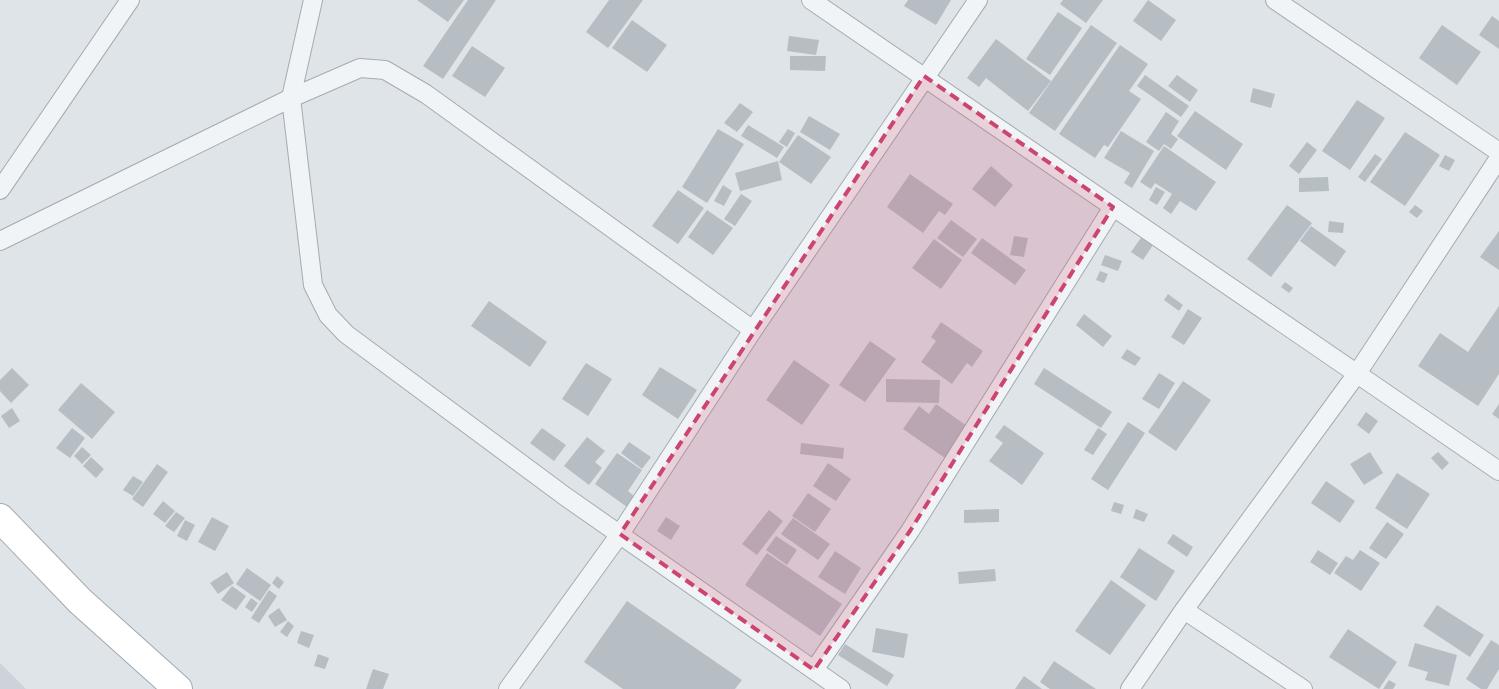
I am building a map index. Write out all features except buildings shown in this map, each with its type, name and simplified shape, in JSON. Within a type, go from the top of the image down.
[{"type":"main road","points":[[0,518],[80,601],[178,689]]},
{"type":"street","points":[[0,190],[130,0]]},
{"type":"street","points":[[313,0],[291,98],[313,285],[328,315],[346,334],[566,497],[841,689]]},
{"type":"street","points":[[811,0],[1356,375],[1499,471]]},
{"type":"street","points":[[508,689],[620,534],[753,330],[924,76],[978,0]]},
{"type":"street","points":[[1284,2],[1499,152]]},
{"type":"street","points":[[0,241],[291,98],[360,68],[385,70],[426,94],[753,330]]},
{"type":"street","points":[[1130,689],[1184,610],[1356,375],[1499,158]]},
{"type":"street","points":[[814,670],[910,531],[1113,207]]},
{"type":"street","points":[[1184,610],[1303,689]]},
{"type":"highlighted area","points":[[924,76],[1113,207],[910,531],[814,670],[620,534]]},
{"type":"shaded area","points":[[0,663],[26,689],[0,689]]}]
